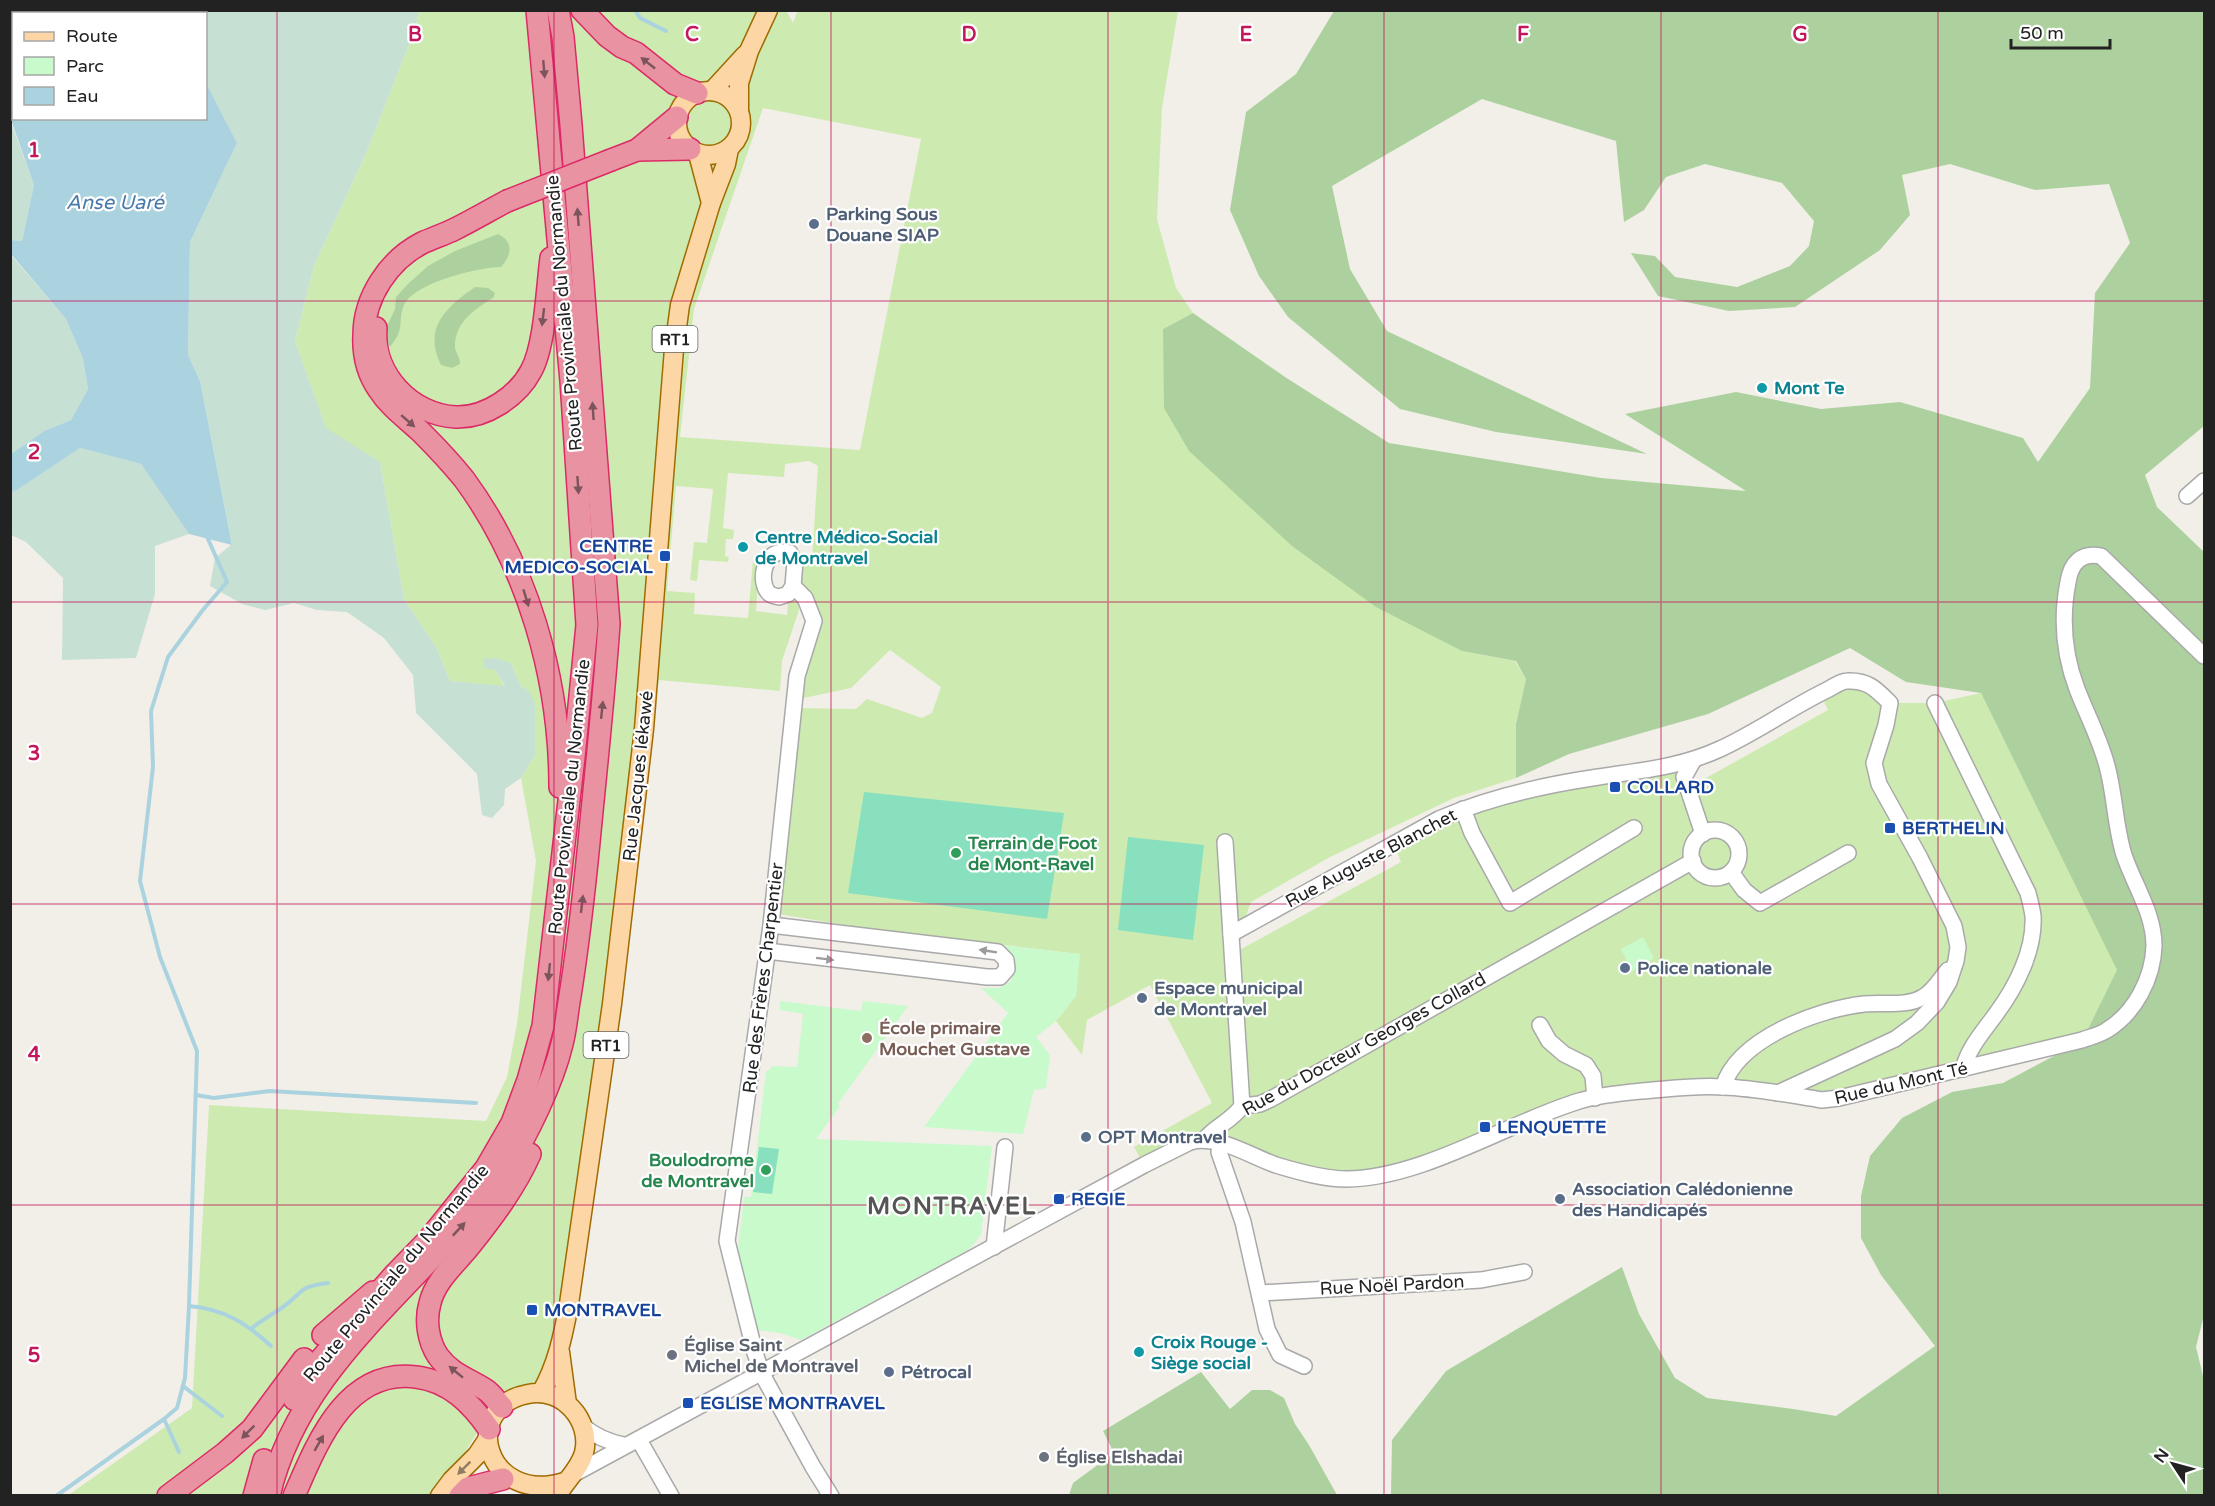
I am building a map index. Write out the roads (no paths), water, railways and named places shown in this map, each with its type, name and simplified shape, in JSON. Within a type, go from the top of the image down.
[{"type":"highway","name":"Route Provinciale du Normandie","points":[[254,1496],[263,1463],[284,1415],[314,1367],[395,1274],[429,1239],[486,1168],[512,1123],[528,1080],[543,1026],[560,888],[587,625],[571,381],[537,10]]},
{"type":"highway","name":"Route Provinciale du Normandie","points":[[269,1496],[275,1470],[291,1431],[319,1386],[358,1336],[469,1218],[508,1166],[546,1089],[562,1046],[575,965],[587,862],[605,687],[609,624],[571,125],[563,37],[558,10]]},
{"type":"highway","points":[[582,10],[607,36],[622,47],[636,53],[675,84],[704,92]]},
{"type":"highway","points":[[560,888],[560,767],[557,728],[552,689],[522,584],[497,532],[463,478],[378,390],[369,373],[363,353],[364,325],[370,302],[379,282],[394,264],[420,244],[453,230],[507,201],[637,150],[677,117]]},
{"type":"highway","points":[[637,150],[694,152]]},
{"type":"highway","points":[[507,201],[462,238],[421,260],[400,276],[386,299],[377,324],[375,343],[388,378],[399,392],[438,414],[458,417],[484,412],[515,393],[532,371],[540,347],[556,217]]},
{"type":"highway","points":[[502,1407],[487,1391],[458,1376],[439,1356],[432,1344],[428,1328],[428,1313],[434,1292],[496,1212],[521,1172],[529,1155],[546,1089]]},
{"type":"highway","points":[[283,1496],[296,1452],[311,1420],[439,1249]]},
{"type":"highway","points":[[168,1496],[225,1453],[252,1429],[322,1336],[395,1274]]},
{"type":"highway","points":[[294,1496],[311,1455],[340,1410],[367,1384],[386,1377],[404,1375],[442,1384],[469,1404],[488,1434]]},
{"type":"highway","points":[[460,1496],[468,1488],[510,1486]]},
{"type":"main road","points":[[694,152],[709,156],[719,154],[729,149],[736,141],[741,121],[739,84],[749,51],[768,10]]},
{"type":"main road","points":[[711,203],[694,152],[679,135],[677,117],[684,103],[704,92],[749,51]]},
{"type":"main road","points":[[704,92],[728,97],[739,111]]},
{"type":"main road","name":"Rue Jacques Iékawé","points":[[541,1393],[560,1350],[571,1293],[610,1015],[644,729],[674,350],[680,305],[729,149]]},
{"type":"main road","name":"Rue Jacques Iékawé","points":[[560,1350],[567,1404]]},
{"type":"main road","points":[[440,1496],[447,1485],[477,1455],[494,1417],[502,1407],[522,1395],[541,1393],[555,1396],[567,1404],[577,1414],[583,1426],[584,1452],[579,1465],[564,1484],[551,1489],[524,1490],[510,1486],[494,1468],[488,1454],[488,1434]]},
{"type":"street","points":[[2187,496],[2205,481]]},
{"type":"street","name":"Rue du Mont Té","points":[[1204,1140],[1320,1176],[1347,1179],[1377,1176],[1425,1162],[1580,1100],[1678,1088],[1723,1087],[1822,1100],[1839,1098],[2082,1040],[2106,1031],[2133,1006],[2144,987],[2151,966],[2154,944],[2149,916],[2125,856],[2107,765],[2076,687],[2068,660],[2064,637],[2065,599],[2070,569],[2080,557],[2091,554],[2101,556],[2205,656]]},
{"type":"street","name":"Rue des Frères Charpentier","points":[[793,586],[806,598],[814,621],[797,676],[771,925],[727,1241],[762,1374],[831,1496]]},
{"type":"street","name":"Rue Auguste Blanchet","points":[[1231,934],[1439,819],[1463,809],[1535,788],[1670,767],[1693,761],[1722,748],[1846,680],[1872,685],[1890,703],[1886,725],[1874,763],[1879,784],[1954,926],[1958,946],[1956,961]]},
{"type":"street","points":[[1935,703],[2028,893],[2033,916],[2031,942],[2024,964],[1998,1012],[1973,1044],[1963,1069]]},
{"type":"street","points":[[1693,761],[1684,777],[1703,834]]},
{"type":"street","points":[[1463,809],[1472,833],[1510,903],[1634,828]]},
{"type":"street","points":[[1718,830],[1732,837],[1739,851],[1739,859],[1731,872],[1717,878],[1702,874],[1693,861],[1693,846],[1703,834],[1718,830]]},
{"type":"street","points":[[1225,842],[1242,1106]]},
{"type":"street","points":[[1731,872],[1744,890],[1760,903],[1848,853]]},
{"type":"street","name":"Rue du Docteur Georges Collard","points":[[564,1484],[632,1443],[1144,1165],[1190,1142],[1204,1140],[1215,1128],[1233,1117],[1242,1106],[1260,1104],[1271,1099],[1693,861]]},
{"type":"street","points":[[767,951],[987,977],[1000,976],[1007,969],[1006,960],[998,952],[771,925]]},
{"type":"street","points":[[1723,1087],[1730,1072],[1759,1043],[1801,1020],[1840,1008],[1883,1003],[1909,1003],[1924,997],[1956,961]]},
{"type":"street","points":[[1778,1093],[1895,1039],[1917,1023],[1937,1002],[1949,982],[1956,961]]},
{"type":"street","points":[[1540,1025],[1550,1041],[1564,1054],[1586,1065],[1593,1076],[1595,1098]]},
{"type":"street","points":[[1222,1144],[1220,1152],[1243,1222],[1267,1329],[1280,1355],[1304,1366]]},
{"type":"street","points":[[994,1247],[1005,1147]]},
{"type":"street","name":"Rue Noël Pardon","points":[[1260,1293],[1481,1280],[1524,1272]]},
{"type":"street","points":[[583,1426],[595,1436],[609,1442],[632,1443],[671,1496]]},
{"type":"water","name":"Anse Uaré","points":[[11,10],[189,11],[12,12],[12,120],[207,120],[207,85],[237,143],[190,242],[188,355],[200,381],[232,545],[189,534],[141,464],[80,448],[11,492],[11,454],[44,431],[71,420],[88,389],[83,359],[66,319],[11,254],[11,240],[22,241],[34,185],[11,120]]},
{"type":"waterway","points":[[635,10],[640,18],[666,31]]},
{"type":"waterway","points":[[56,1496],[177,1408],[185,1378],[197,1051],[160,957],[140,881],[153,767],[151,711],[168,657],[227,582],[208,539]]},
{"type":"waterway","points":[[196,1095],[214,1098],[270,1091],[476,1103]]},
{"type":"waterway","points":[[252,1328],[283,1307],[302,1290],[328,1283]]},
{"type":"waterway","points":[[189,1306],[213,1310],[234,1318],[253,1330],[271,1346]]},
{"type":"waterway","points":[[183,1386],[222,1416]]},
{"type":"waterway","points":[[164,1419],[179,1452]]},
{"type":"place","name":"Parking Sous Douane SIAP","points":[[814,224]]},
{"type":"place","name":"Mont Te","points":[[1762,388]]},
{"type":"place","name":"Centre Médico-Social de Montravel","points":[[743,547]]},
{"type":"place","name":"CENTRE MEDICO-SOCIAL","points":[[665,556]]},
{"type":"place","name":"COLLARD","points":[[1615,787]]},
{"type":"place","name":"BERTHELIN","points":[[1890,828]]},
{"type":"place","name":"Terrain de Foot de Mont-Ravel","points":[[956,853]]},
{"type":"place","name":"Police nationale","points":[[1625,968]]},
{"type":"place","name":"Espace municipal de Montravel","points":[[1142,998]]},
{"type":"place","name":"École primaire Mouchet Gustave","points":[[867,1038]]},
{"type":"place","name":"LENQUETTE","points":[[1485,1127]]},
{"type":"place","name":"OPT Montravel","points":[[1086,1137]]},
{"type":"place","name":"Boulodrome de Montravel","points":[[766,1170]]},
{"type":"place","name":"REGIE","points":[[1059,1199]]},
{"type":"place","name":"Association Calédonienne des Handicapés","points":[[1560,1199]]},
{"type":"place","name":"MONTRAVEL","points":[[532,1310]]},
{"type":"place","name":"Croix Rouge - Siège social","points":[[1139,1352]]},
{"type":"place","name":"Église Saint Michel de Montravel","points":[[672,1355]]},
{"type":"place","name":"Pétrocal","points":[[889,1372]]},
{"type":"place","name":"EGLISE MONTRAVEL","points":[[688,1403]]},
{"type":"place","name":"Église Elshadai","points":[[1044,1457]]},
{"type":"district","name":"MONTRAVEL","points":[[952,1206]]}]
